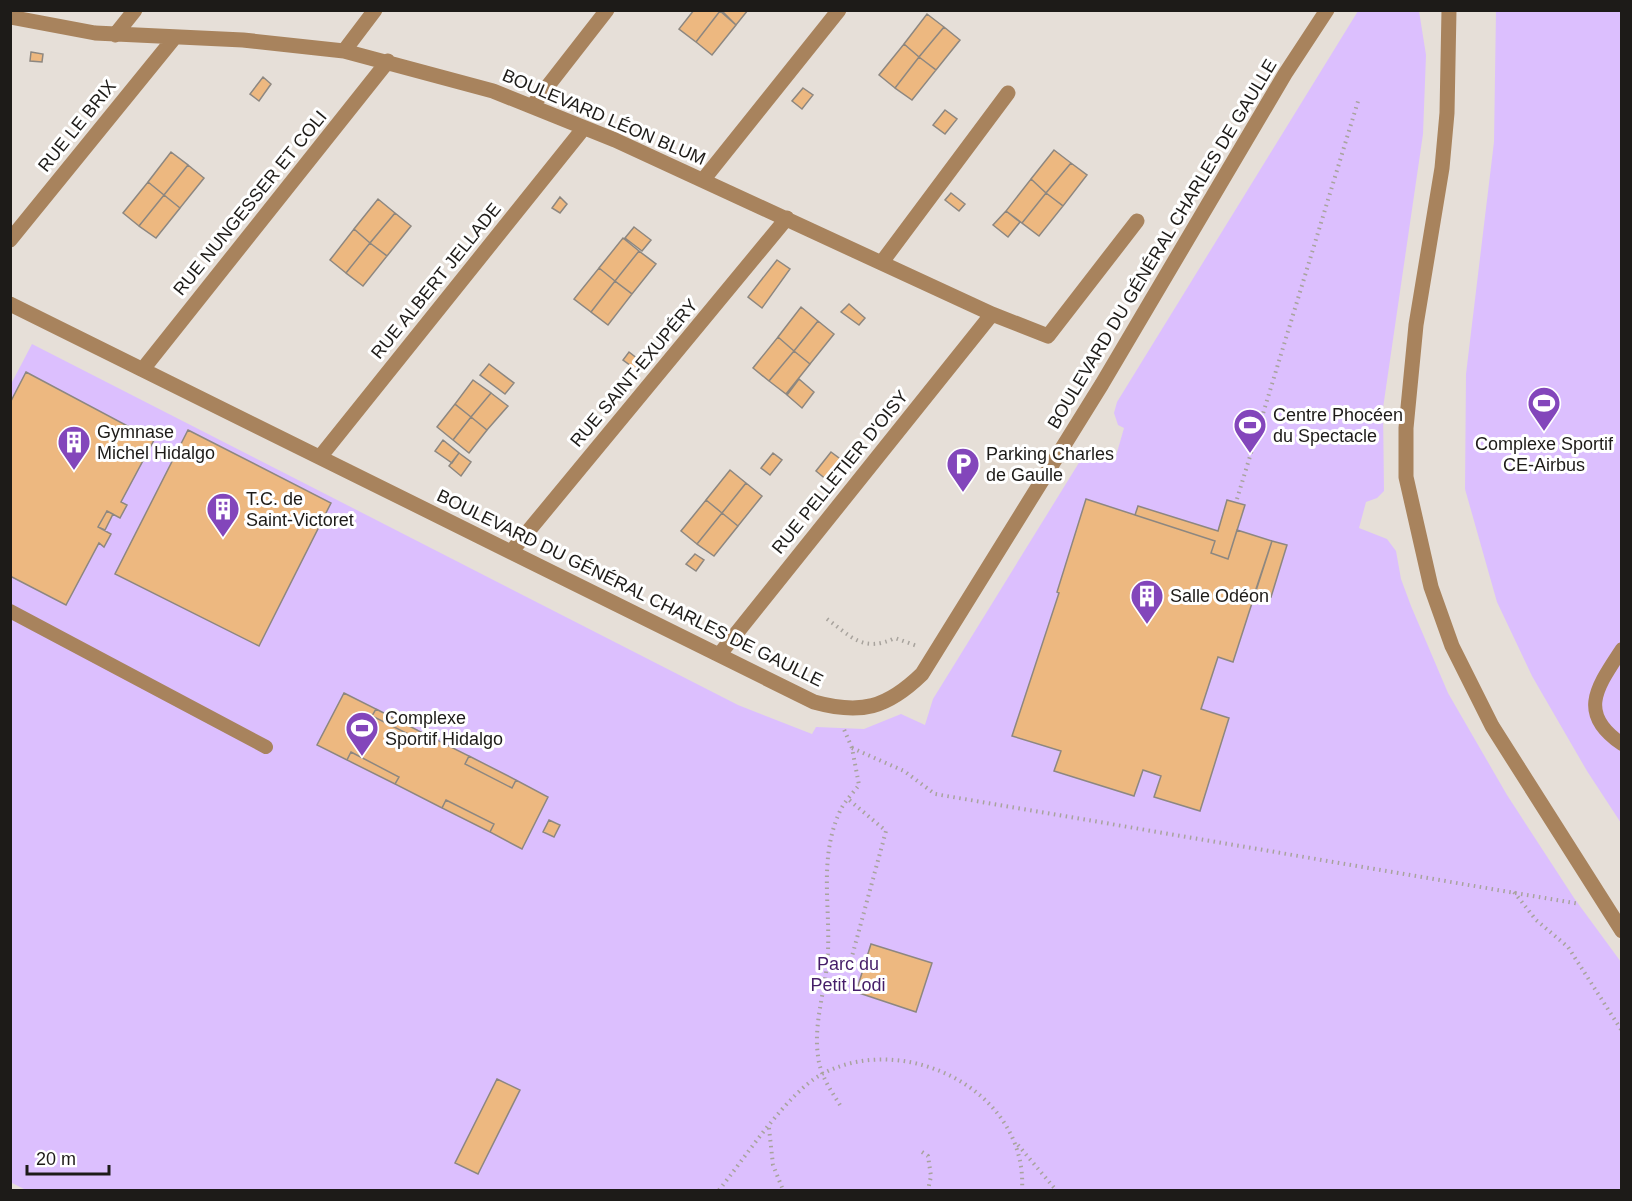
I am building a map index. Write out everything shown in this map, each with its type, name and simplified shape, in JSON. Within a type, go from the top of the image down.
[{"type":"street","points":[[115,34],[135,10]]},
{"type":"street","points":[[344,51],[375,10]]},
{"type":"street","points":[[533,105],[607,10]]},
{"type":"street","points":[[703,180],[840,10]]},
{"type":"street","name":"BOULEVARD DU GÉNÉRAL CHARLES DE GAULLE","points":[[10,304],[814,702],[834,707],[870,707],[890,700],[922,674],[1102,384],[1285,74],[1328,10]]},
{"type":"street","points":[[1440,10],[1447,32]]},
{"type":"street","points":[[1449,10],[1446,124],[1442,168],[1416,325],[1406,429],[1406,477],[1431,587],[1452,646],[1492,726],[1622,931]]},
{"type":"street","name":"BOULEVARD LÉON BLUM","points":[[10,17],[95,33],[243,40],[344,51],[493,91],[533,105],[584,129],[615,140],[992,314],[1048,336],[1137,220]]},
{"type":"street","name":"RUE LE BRIX","points":[[10,240],[175,37]]},
{"type":"street","name":"RUE NUNGESSER ET COLI","points":[[143,369],[388,61]]},
{"type":"street","points":[[882,262],[1008,93]]},
{"type":"street","name":"RUE ALBERT JELLADE","points":[[320,457],[584,129]]},
{"type":"street","name":"RUE SAINT-EXUPÉRY","points":[[511,552],[787,218]]},
{"type":"street","name":"RUE PELLETIER D'OISY","points":[[719,655],[992,314]]},
{"type":"lane","points":[[10,611],[266,747]]},
{"type":"lane","points":[[1622,649],[1597,686],[1594,702],[1596,717],[1605,732],[1622,744]]},
{"type":"path","points":[[1236,499],[1359,98]]},
{"type":"path","points":[[827,619],[862,644],[873,646],[895,638],[908,641],[921,649]]},
{"type":"path","points":[[834,707],[852,748],[859,785],[840,810],[830,844],[825,887],[827,963],[818,1027],[817,1054],[821,1075],[840,1105]]},
{"type":"path","points":[[852,748],[904,771],[935,794],[1607,909]]},
{"type":"path","points":[[827,963],[851,960],[886,831],[849,799]]},
{"type":"path","points":[[1514,892],[1536,920],[1568,947],[1622,1030]]},
{"type":"path","points":[[719,1191],[801,1090],[821,1075],[860,1059],[890,1058],[922,1064],[970,1088],[1000,1114],[1017,1143],[1056,1191]]},
{"type":"path","points":[[769,1127],[773,1165],[783,1191]]},
{"type":"path","points":[[1017,1143],[1022,1191]]},
{"type":"path","points":[[922,1152],[928,1156],[930,1166],[928,1191]]},
{"type":"green space","name":"Parc du Petit Lodi","points":[[1358,11],[1419,11],[1426,55],[1423,134],[1383,408],[1384,491],[1377,498],[1366,502],[1359,528],[1387,539],[1396,551],[1401,579],[1448,693],[1507,795],[1574,898],[1621,962],[1621,1190],[26,1190],[10,1182],[10,386],[32,344],[738,705],[812,734],[816,727],[864,729],[901,714],[925,725],[933,699],[1080,461],[1097,454],[1116,456],[1124,428],[1118,425],[1114,413],[1117,402]]},
{"type":"green space","name":"Complexe Sportif CE-Airbus","points":[[1496,11],[1621,11],[1621,823],[1587,771],[1532,676],[1497,602],[1465,489],[1466,374],[1494,142]]},
{"type":"building","points":[[694,10],[720,11],[696,42],[679,29]]},
{"type":"building","points":[[721,10],[748,10],[736,25]]},
{"type":"building","points":[[720,11],[736,25],[712,55],[696,42]]},
{"type":"building","points":[[927,14],[944,27],[919,57],[904,44]]},
{"type":"building","points":[[944,27],[960,40],[936,70],[919,57]]},
{"type":"building","points":[[904,44],[919,57],[895,88],[879,75]]},
{"type":"building","points":[[31,52],[43,54],[42,62],[30,61]]},
{"type":"building","points":[[919,57],[936,70],[912,100],[895,88]]},
{"type":"building","points":[[263,77],[271,84],[259,101],[250,94]]},
{"type":"building","points":[[803,88],[813,95],[802,109],[792,101]]},
{"type":"building","points":[[945,110],[957,119],[945,134],[933,125]]},
{"type":"building","points":[[1054,150],[1071,163],[1046,193],[1031,179]]},
{"type":"building","points":[[171,152],[188,165],[164,195],[148,182]]},
{"type":"building","points":[[1071,163],[1087,175],[1063,206],[1046,193]]},
{"type":"building","points":[[188,165],[204,178],[180,208],[164,195]]},
{"type":"building","points":[[1031,179],[1046,193],[1022,223],[1006,211]]},
{"type":"building","points":[[148,182],[164,195],[139,226],[123,213]]},
{"type":"building","points":[[951,193],[965,204],[959,211],[945,200]]},
{"type":"building","points":[[1046,193],[1063,206],[1039,236],[1022,223]]},
{"type":"building","points":[[164,195],[180,208],[156,238],[139,226]]},
{"type":"building","points":[[560,197],[567,204],[560,213],[552,208]]},
{"type":"building","points":[[378,199],[395,213],[370,243],[354,229]]},
{"type":"building","points":[[1006,211],[1020,222],[1008,237],[993,225]]},
{"type":"building","points":[[395,213],[411,226],[387,256],[370,243]]},
{"type":"building","points":[[634,227],[651,240],[642,251],[625,238]]},
{"type":"building","points":[[354,229],[370,243],[346,273],[330,260]]},
{"type":"building","points":[[623,238],[639,251],[615,281],[599,268]]},
{"type":"building","points":[[370,243],[387,256],[363,286],[346,273]]},
{"type":"building","points":[[639,251],[656,264],[632,294],[615,281]]},
{"type":"building","points":[[777,260],[790,269],[762,308],[748,297]]},
{"type":"building","points":[[599,268],[615,281],[591,312],[574,299]]},
{"type":"building","points":[[615,281],[632,294],[608,325],[591,312]]},
{"type":"building","points":[[849,304],[865,318],[859,325],[841,312]]},
{"type":"building","points":[[801,307],[818,321],[794,351],[778,337]]},
{"type":"building","points":[[818,321],[834,334],[810,364],[794,351]]},
{"type":"building","points":[[778,337],[794,351],[769,381],[753,368]]},
{"type":"building","points":[[794,351],[810,364],[786,394],[769,381]]},
{"type":"building","points":[[629,352],[643,363],[630,380],[624,375],[631,366],[623,360]]},
{"type":"building","points":[[489,364],[514,383],[505,394],[480,375]]},
{"type":"building","name":"Gymnase Michel Hidalgo","points":[[26,372],[154,440],[121,502],[127,505],[120,518],[107,511],[98,527],[111,534],[104,547],[99,543],[66,605],[10,576],[10,403]]},
{"type":"building","points":[[799,379],[814,392],[802,408],[787,395]]},
{"type":"building","points":[[473,380],[491,393],[471,417],[455,404]]},
{"type":"building","points":[[491,393],[508,406],[487,430],[471,417]]},
{"type":"building","points":[[455,404],[471,417],[453,440],[437,427]]},
{"type":"building","points":[[471,417],[487,430],[469,453],[453,440]]},
{"type":"building","name":"T.C. de Saint-Victoret","points":[[188,430],[331,503],[259,646],[115,574]]},
{"type":"building","points":[[443,440],[459,453],[452,463],[435,451]]},
{"type":"building","points":[[831,452],[843,461],[828,481],[816,471]]},
{"type":"building","points":[[459,453],[471,462],[461,476],[449,466]]},
{"type":"building","points":[[773,453],[782,460],[770,475],[761,468]]},
{"type":"building","points":[[730,470],[746,483],[722,513],[706,500]]},
{"type":"building","points":[[746,483],[762,496],[738,526],[722,513]]},
{"type":"building","name":"Salle Odéon","points":[[1086,499],[1215,541],[1211,553],[1228,559],[1237,530],[1272,541],[1233,662],[1218,657],[1201,709],[1229,718],[1200,811],[1154,797],[1161,776],[1143,770],[1134,796],[1054,771],[1061,751],[1012,736],[1059,593],[1057,592]]},
{"type":"building","points":[[706,500],[722,513],[697,544],[681,531]]},
{"type":"building","points":[[1227,500],[1245,505],[1228,559],[1211,553],[1215,541],[1135,515],[1138,506],[1218,531]]},
{"type":"building","points":[[107,511],[113,514],[105,530],[98,527]]},
{"type":"building","points":[[722,513],[738,526],[714,556],[697,544]]},
{"type":"building","points":[[1272,541],[1287,545],[1271,597],[1255,592]]},
{"type":"building","points":[[695,554],[704,560],[696,571],[686,564]]},
{"type":"building","points":[[344,693],[376,709],[372,716],[420,740],[423,733],[469,756],[465,764],[512,788],[516,780],[548,797],[522,849],[490,832],[494,824],[446,800],[442,808],[395,784],[399,777],[351,752],[347,760],[317,745]]},
{"type":"building","points":[[376,709],[423,733],[420,740],[372,716]]},
{"type":"building","points":[[351,752],[399,777],[395,784],[347,760]]},
{"type":"building","points":[[469,756],[516,780],[512,788],[465,764]]},
{"type":"building","points":[[446,800],[494,824],[490,832],[442,808]]},
{"type":"building","points":[[549,820],[560,825],[554,837],[543,832]]},
{"type":"building","points":[[871,944],[932,963],[916,1012],[856,992]]},
{"type":"building","points":[[497,1079],[520,1090],[478,1174],[455,1163]]},
{"type":"place","name":"Complexe Sportif CE-Airbus","points":[[1544,432]]},
{"type":"place","name":"Centre Phocéen du Spectacle","points":[[1250,454]]},
{"type":"place","name":"Gymnase Michel Hidalgo","points":[[74,471]]},
{"type":"place","name":"Parking Charles de Gaulle","points":[[963,493]]},
{"type":"place","name":"T.C. de Saint-Victoret","points":[[223,538]]},
{"type":"place","name":"Salle Odéon","points":[[1147,625]]},
{"type":"place","name":"Complexe Sportif Hidalgo","points":[[362,757]]}]
